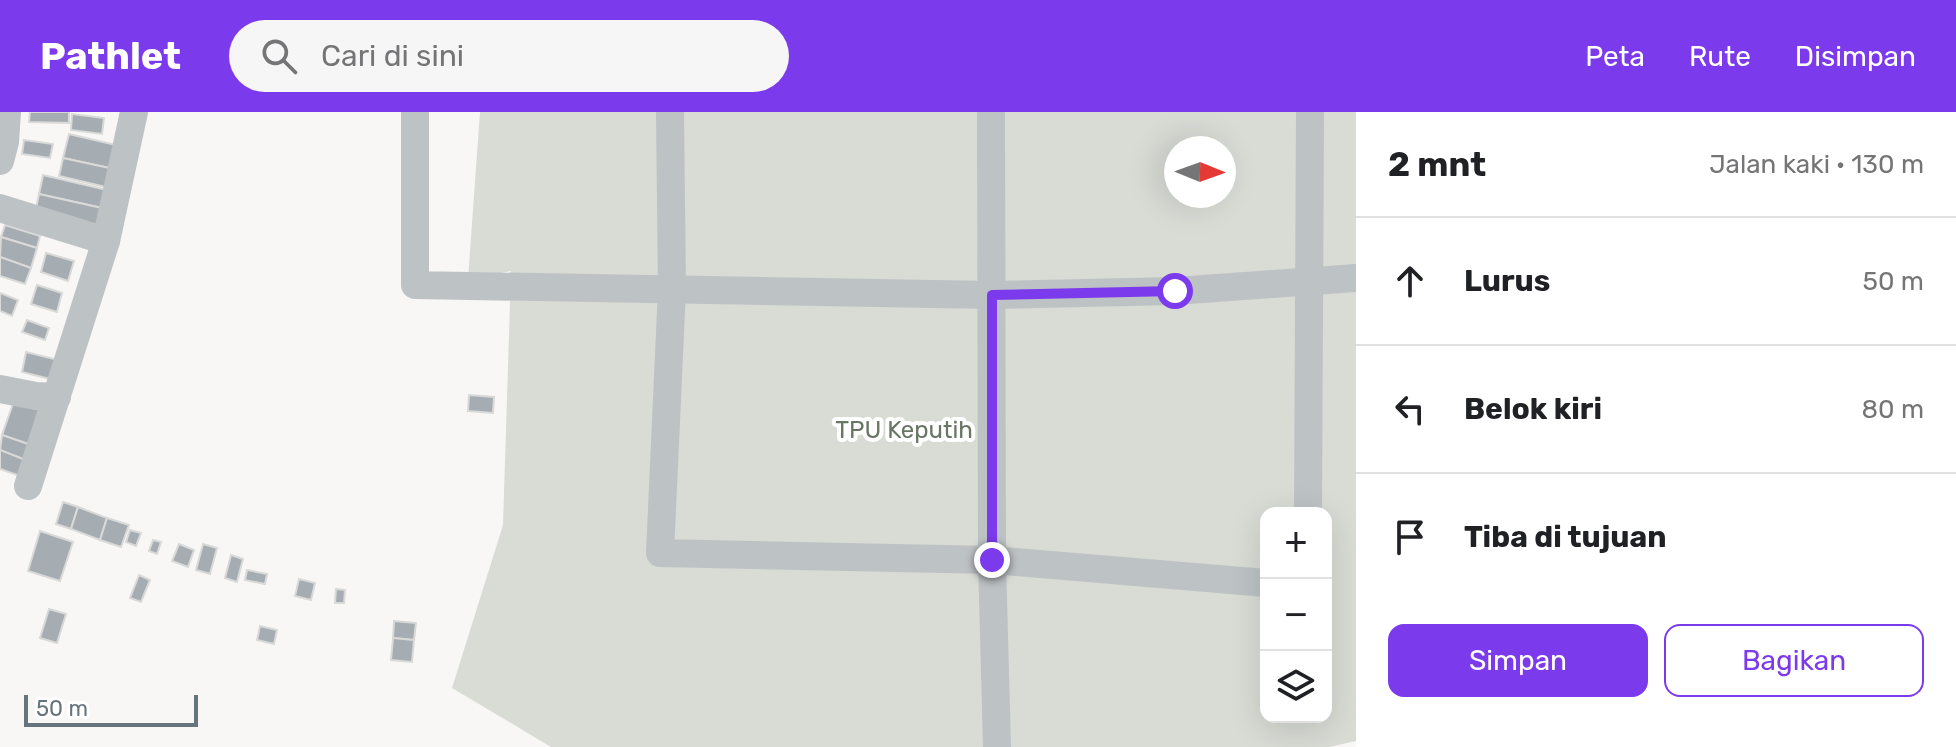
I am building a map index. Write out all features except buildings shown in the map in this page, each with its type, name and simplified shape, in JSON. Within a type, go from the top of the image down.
[{"type":"street","points":[[0,161],[7,112]]},
{"type":"street","points":[[28,486],[106,241],[134,112]]},
{"type":"street","points":[[415,112],[415,285],[992,295],[1175,291],[1356,278]]},
{"type":"street","points":[[670,112],[672,289],[660,553],[992,560],[1260,582]]},
{"type":"street","points":[[991,112],[992,560],[997,747]]},
{"type":"street","points":[[1308,507],[1310,112]]},
{"type":"street","points":[[0,208],[106,241]]},
{"type":"street","points":[[0,389],[57,397]]},
{"type":"green space","name":"TPU Keputih","points":[[480,112],[1356,112],[1356,741],[1329,747],[551,747],[452,688],[503,525],[511,271],[468,279]]},
{"type":"route","points":[[992,560],[992,295],[1175,291]]}]
